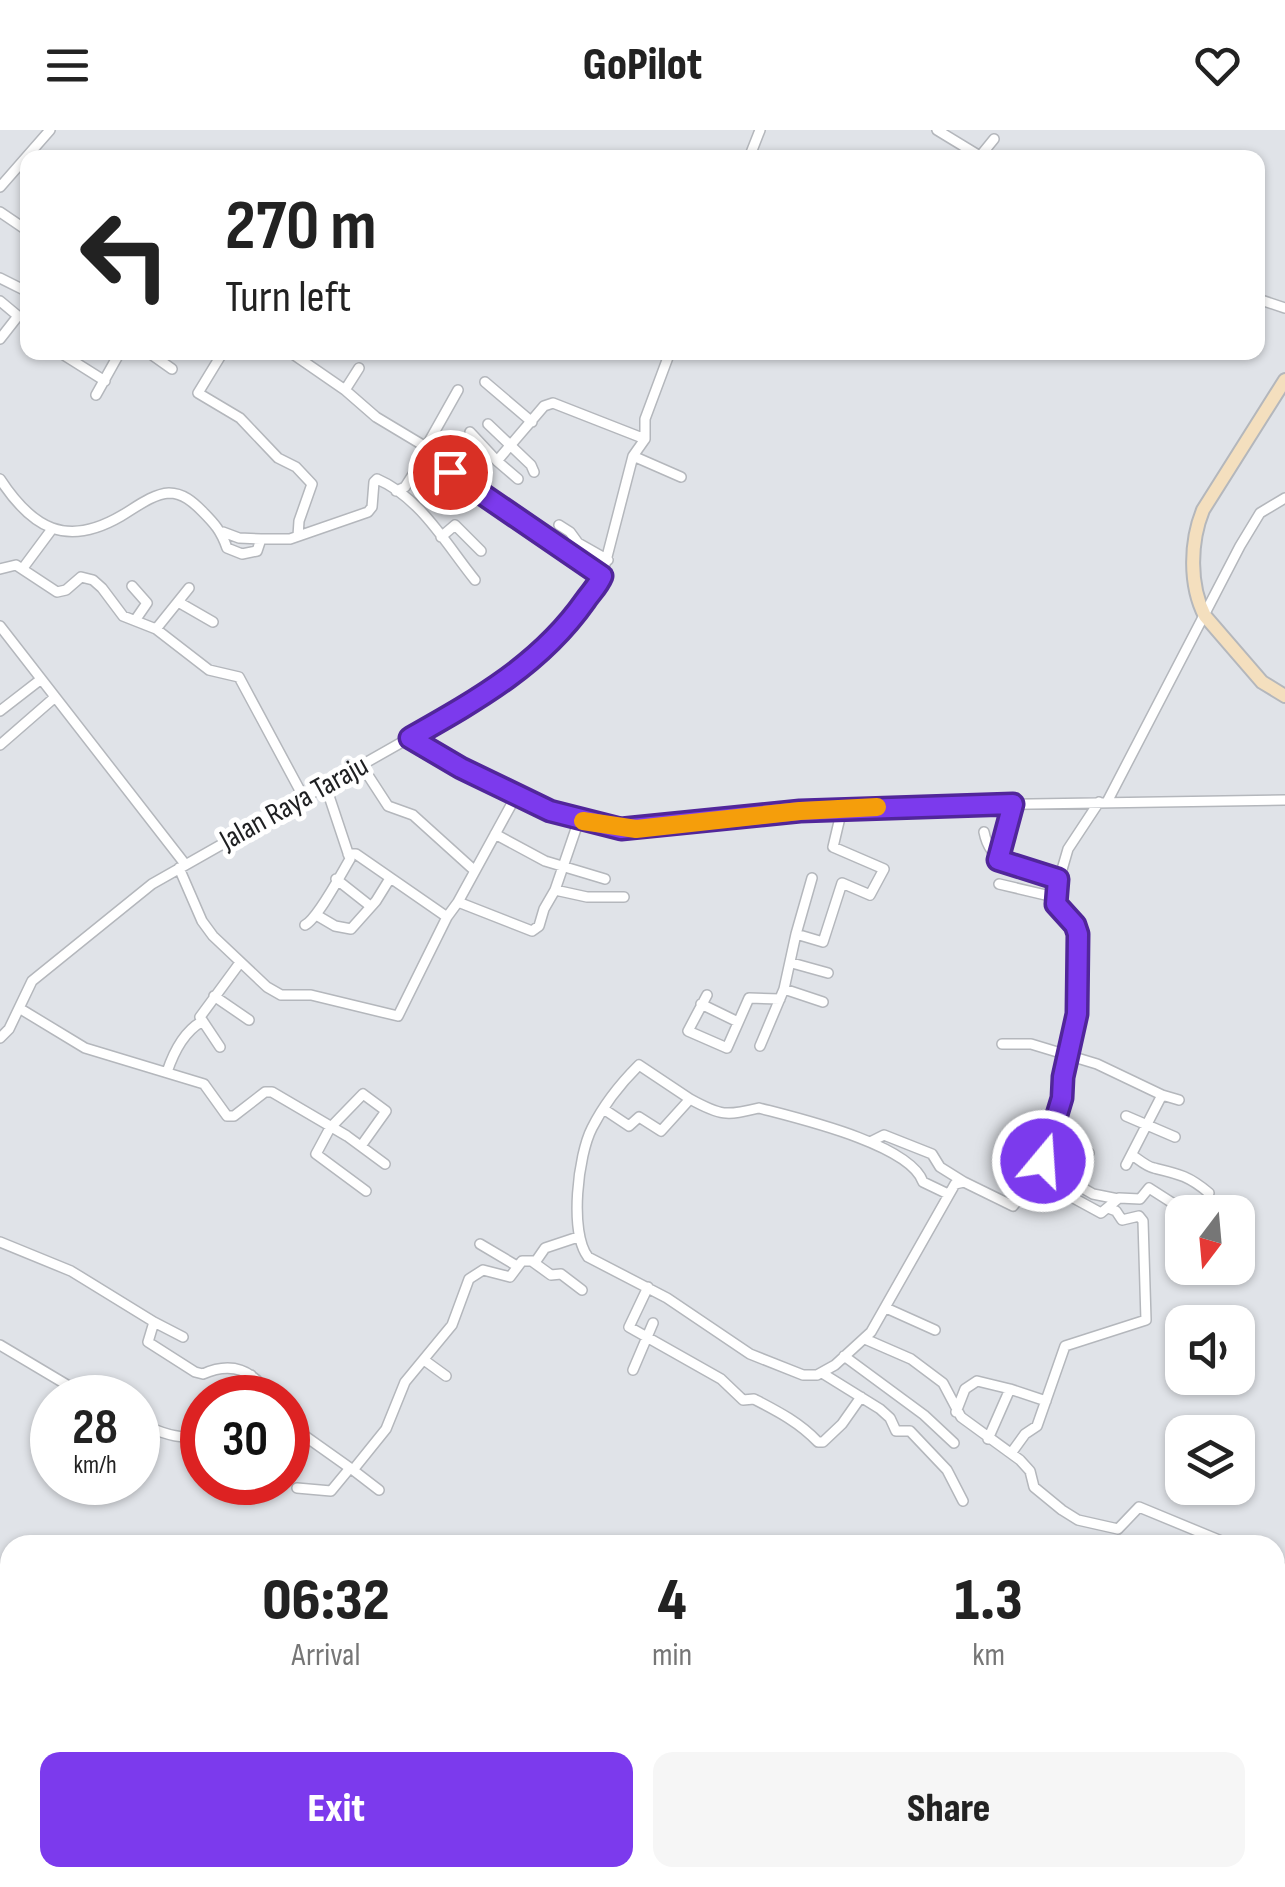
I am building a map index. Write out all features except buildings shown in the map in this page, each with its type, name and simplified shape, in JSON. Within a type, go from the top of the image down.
[{"type":"main road","points":[[1285,380],[1198,521],[1194,568],[1198,603],[1205,616],[1262,682],[1285,696]]},
{"type":"street","points":[[32,150],[50,130]]},
{"type":"street","points":[[937,130],[972,150]]},
{"type":"street","points":[[986,150],[994,139]]},
{"type":"street","points":[[0,187],[20,164]]},
{"type":"street","points":[[0,297],[18,316],[0,339]]},
{"type":"street","points":[[72,360],[105,381]]},
{"type":"street","points":[[96,395],[116,360]]},
{"type":"street","points":[[159,360],[172,369]]},
{"type":"street","points":[[218,360],[198,393],[240,418],[278,458],[312,484],[298,536]]},
{"type":"street","points":[[302,360],[376,417],[427,449],[450,472],[602,576]]},
{"type":"street","name":"Jalan Raya Taraju","points":[[0,1038],[10,1029],[32,981],[152,884],[478,699],[534,660],[568,625],[602,576],[632,456],[645,439],[645,419],[667,360]]},
{"type":"street","points":[[345,390],[359,368]]},
{"type":"street","points":[[485,382],[532,422]]},
{"type":"street","points":[[396,490],[405,487],[458,390]]},
{"type":"street","points":[[496,461],[548,404],[561,404],[645,439]]},
{"type":"street","points":[[488,424],[532,465],[534,472]]},
{"type":"street","points":[[470,432],[518,480]]},
{"type":"street","points":[[632,456],[681,477]]},
{"type":"street","points":[[0,478],[18,507],[52,528],[83,533],[100,528],[152,498],[170,493],[189,499],[223,532],[239,538],[286,540],[371,510],[375,480],[413,500],[475,580]]},
{"type":"street","points":[[1054,897],[1068,849],[1103,802],[1260,513],[1285,498]]},
{"type":"street","points":[[440,536],[455,525],[481,550]]},
{"type":"street","points":[[559,525],[608,560]]},
{"type":"street","points":[[23,568],[52,528]]},
{"type":"street","points":[[223,532],[227,548],[242,554],[257,551],[261,539]]},
{"type":"street","points":[[566,553],[576,535]]},
{"type":"street","points":[[0,569],[11,565],[23,568],[57,592],[88,577],[120,613],[156,629],[205,668],[238,677],[304,798]]},
{"type":"street","points":[[132,586],[147,603],[136,619]]},
{"type":"street","points":[[156,629],[189,588]]},
{"type":"street","points":[[180,603],[213,622]]},
{"type":"street","points":[[0,626],[182,866],[202,921],[239,964],[281,994],[311,996],[398,1016],[447,917],[516,796]]},
{"type":"street","points":[[0,711],[40,680]]},
{"type":"street","points":[[0,745],[54,698]]},
{"type":"street","points":[[410,738],[516,796],[579,820],[636,829],[842,809],[1285,800]]},
{"type":"street","points":[[362,766],[388,806],[413,816],[475,871]]},
{"type":"street","points":[[305,924],[318,916],[348,863],[326,787]]},
{"type":"street","points":[[998,860],[1013,804]]},
{"type":"street","points":[[823,942],[842,883],[870,895],[884,869],[833,847],[842,809]]},
{"type":"street","points":[[458,902],[532,931],[539,926],[555,890],[579,820]]},
{"type":"street","points":[[984,832],[990,854],[998,860],[1058,879]]},
{"type":"street","points":[[495,834],[562,867],[605,878]]},
{"type":"street","points":[[348,854],[356,854],[447,917]]},
{"type":"street","points":[[760,1046],[792,963],[812,878]]},
{"type":"street","points":[[336,879],[369,906]]},
{"type":"street","points":[[318,916],[335,926],[351,928],[389,880]]},
{"type":"street","points":[[870,1142],[884,1135],[932,1154],[940,1166],[964,1182],[1013,1206],[1035,1177],[1052,1140],[1077,1014],[1078,934],[1054,897],[999,884]]},
{"type":"street","points":[[555,890],[587,897],[624,897]]},
{"type":"street","points":[[796,934],[838,947]]},
{"type":"street","points":[[792,963],[828,973]]},
{"type":"street","points":[[220,1047],[201,1022],[202,1012],[239,964]]},
{"type":"street","points":[[738,1022],[704,1000],[688,1031],[726,1048],[738,1022],[748,998],[782,994],[822,1002]]},
{"type":"street","points":[[214,996],[249,1020]]},
{"type":"street","points":[[19,1008],[85,1048],[204,1084],[227,1116],[234,1116],[268,1091],[385,1164]]},
{"type":"street","points":[[168,1072],[189,1031],[201,1022]]},
{"type":"street","points":[[1002,1044],[1031,1044],[1068,1055],[1116,1071],[1179,1100]]},
{"type":"street","points":[[948,1194],[923,1182],[918,1170],[870,1142],[758,1108],[742,1114],[723,1114],[690,1099],[639,1065],[588,1138],[578,1188],[578,1237],[588,1257],[648,1287],[750,1354],[803,1375],[822,1373],[865,1339],[948,1194],[955,1184],[964,1182]]},
{"type":"street","points":[[1126,1165],[1162,1095]]},
{"type":"street","points":[[360,1146],[386,1112],[366,1096],[358,1096],[330,1128],[316,1156],[366,1191]]},
{"type":"street","points":[[604,1110],[628,1126],[639,1116],[661,1131],[690,1099]]},
{"type":"street","points":[[1126,1116],[1175,1136]]},
{"type":"street","points":[[1052,1140],[1089,1153]]},
{"type":"street","points":[[1132,1155],[1151,1167],[1167,1168],[1189,1178],[1209,1193]]},
{"type":"street","points":[[1035,1177],[1096,1212],[1104,1212],[1118,1199]]},
{"type":"street","points":[[1079,1186],[1093,1194],[1140,1199],[1144,1185],[1165,1198]]},
{"type":"street","points":[[1012,1452],[1024,1434],[1037,1426],[1068,1344],[1146,1320],[1143,1221],[1139,1216],[1122,1220],[1108,1208]]},
{"type":"street","points":[[533,1262],[545,1248],[578,1237]]},
{"type":"street","points":[[0,1242],[71,1271],[183,1338]]},
{"type":"street","points":[[480,1244],[517,1266]]},
{"type":"street","points":[[310,1489],[331,1492],[386,1429],[405,1382],[452,1325],[461,1295],[474,1273],[483,1270],[508,1278],[522,1261],[533,1262],[551,1275],[561,1274],[582,1290]]},
{"type":"street","points":[[648,1287],[629,1325],[721,1379],[742,1400],[754,1398],[787,1416],[818,1442],[824,1442],[837,1430],[860,1397]]},
{"type":"street","points":[[886,1308],[935,1330]]},
{"type":"street","points":[[154,1322],[148,1342],[196,1372],[204,1374],[224,1366],[251,1375]]},
{"type":"street","points":[[633,1370],[653,1323]]},
{"type":"street","points":[[865,1339],[911,1359],[943,1382],[955,1410],[988,1439],[1012,1452],[1030,1471],[1034,1486],[1078,1520],[1118,1528],[1140,1508],[1206,1535]]},
{"type":"street","points":[[0,1346],[50,1375]]},
{"type":"street","points":[[844,1356],[935,1424],[954,1443]]},
{"type":"street","points":[[424,1360],[446,1376]]},
{"type":"street","points":[[822,1373],[890,1418],[896,1431],[910,1431],[936,1456],[963,1501]]},
{"type":"street","points":[[935,1424],[955,1410],[965,1389],[977,1380],[1046,1401]]},
{"type":"street","points":[[988,1439],[1010,1390]]},
{"type":"street","points":[[310,1440],[379,1490]]},
{"type":"slow traffic","points":[[583,821],[636,829],[800,811],[877,807]]},
{"type":"route","points":[[450,472],[602,576],[568,625],[534,660],[499,686],[410,738],[446,760],[550,811],[621,829],[800,811],[1013,804],[998,860],[1058,879],[1056,904],[1078,934],[1077,1014],[1062,1098],[1043,1161]]}]
